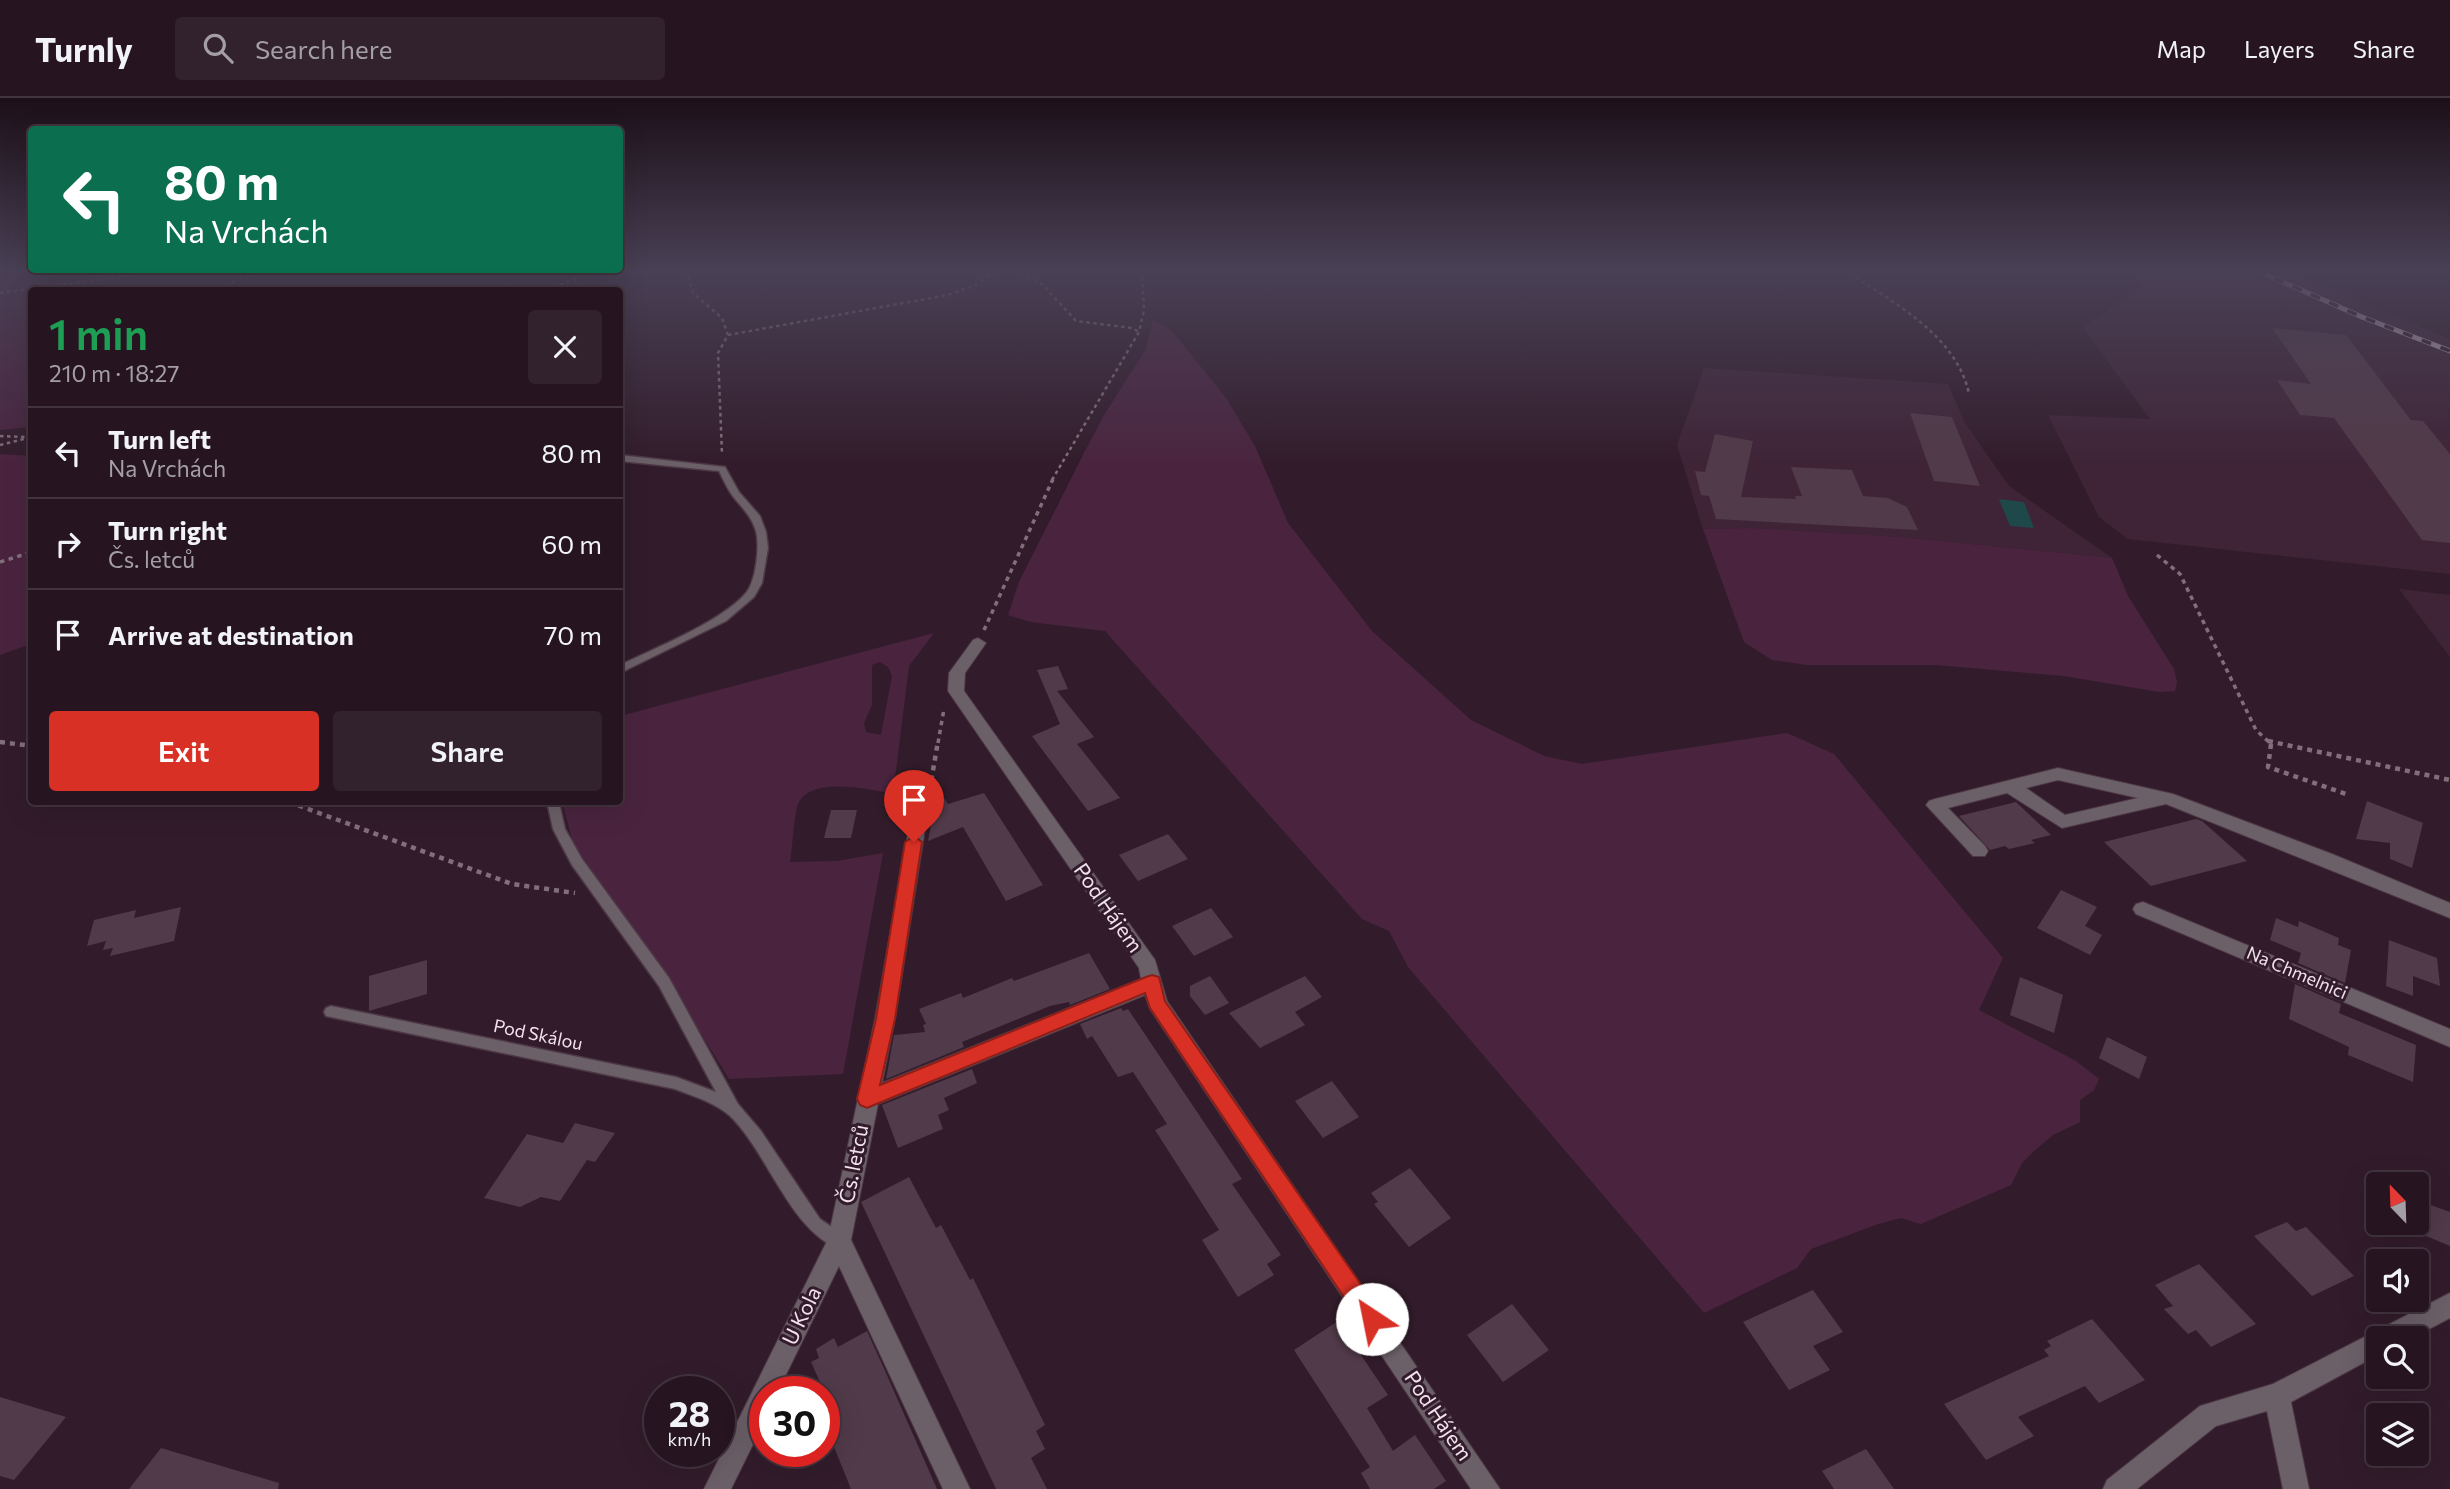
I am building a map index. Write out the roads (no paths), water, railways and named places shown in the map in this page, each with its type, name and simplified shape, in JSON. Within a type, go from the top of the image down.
[{"type":"street","name":"Pod Hájem","points":[[978,643],[957,673],[956,691],[1149,966],[1157,1003],[1487,1489]]},
{"type":"street","points":[[1979,851],[1935,805],[2058,774],[2167,798],[2326,859],[2450,911]]},
{"type":"street","points":[[2010,786],[2062,822],[2167,798]]},
{"type":"street","name":"Čs. letců","points":[[839,1241],[886,1019],[918,816]]},
{"type":"street","name":"Na Chmelnici","points":[[2143,909],[2450,1038]]},
{"type":"street","points":[[867,1099],[1152,983]]},
{"type":"street","points":[[839,1241],[957,1489]]},
{"type":"street","name":"U Kola","points":[[773,1376],[839,1241]]},
{"type":"street","points":[[2409,1326],[2450,1305]]},
{"type":"street","points":[[2116,1489],[2209,1415],[2277,1396],[2366,1348]]},
{"type":"street","points":[[2277,1396],[2296,1489]]},
{"type":"street","name":"U Kola","points":[[717,1489],[749,1424]]},
{"type":"lane","points":[[623,458],[722,469],[735,493],[755,516],[764,548],[757,583],[750,595],[722,619],[623,668]]},
{"type":"lane","points":[[554,805],[559,829],[577,862],[664,982],[733,1109],[756,1136],[814,1224],[839,1241]]},
{"type":"lane","name":"Pod Skálou","points":[[331,1012],[676,1083],[722,1101],[733,1109]]},
{"type":"railway","points":[[2408,335],[2450,351]]}]
